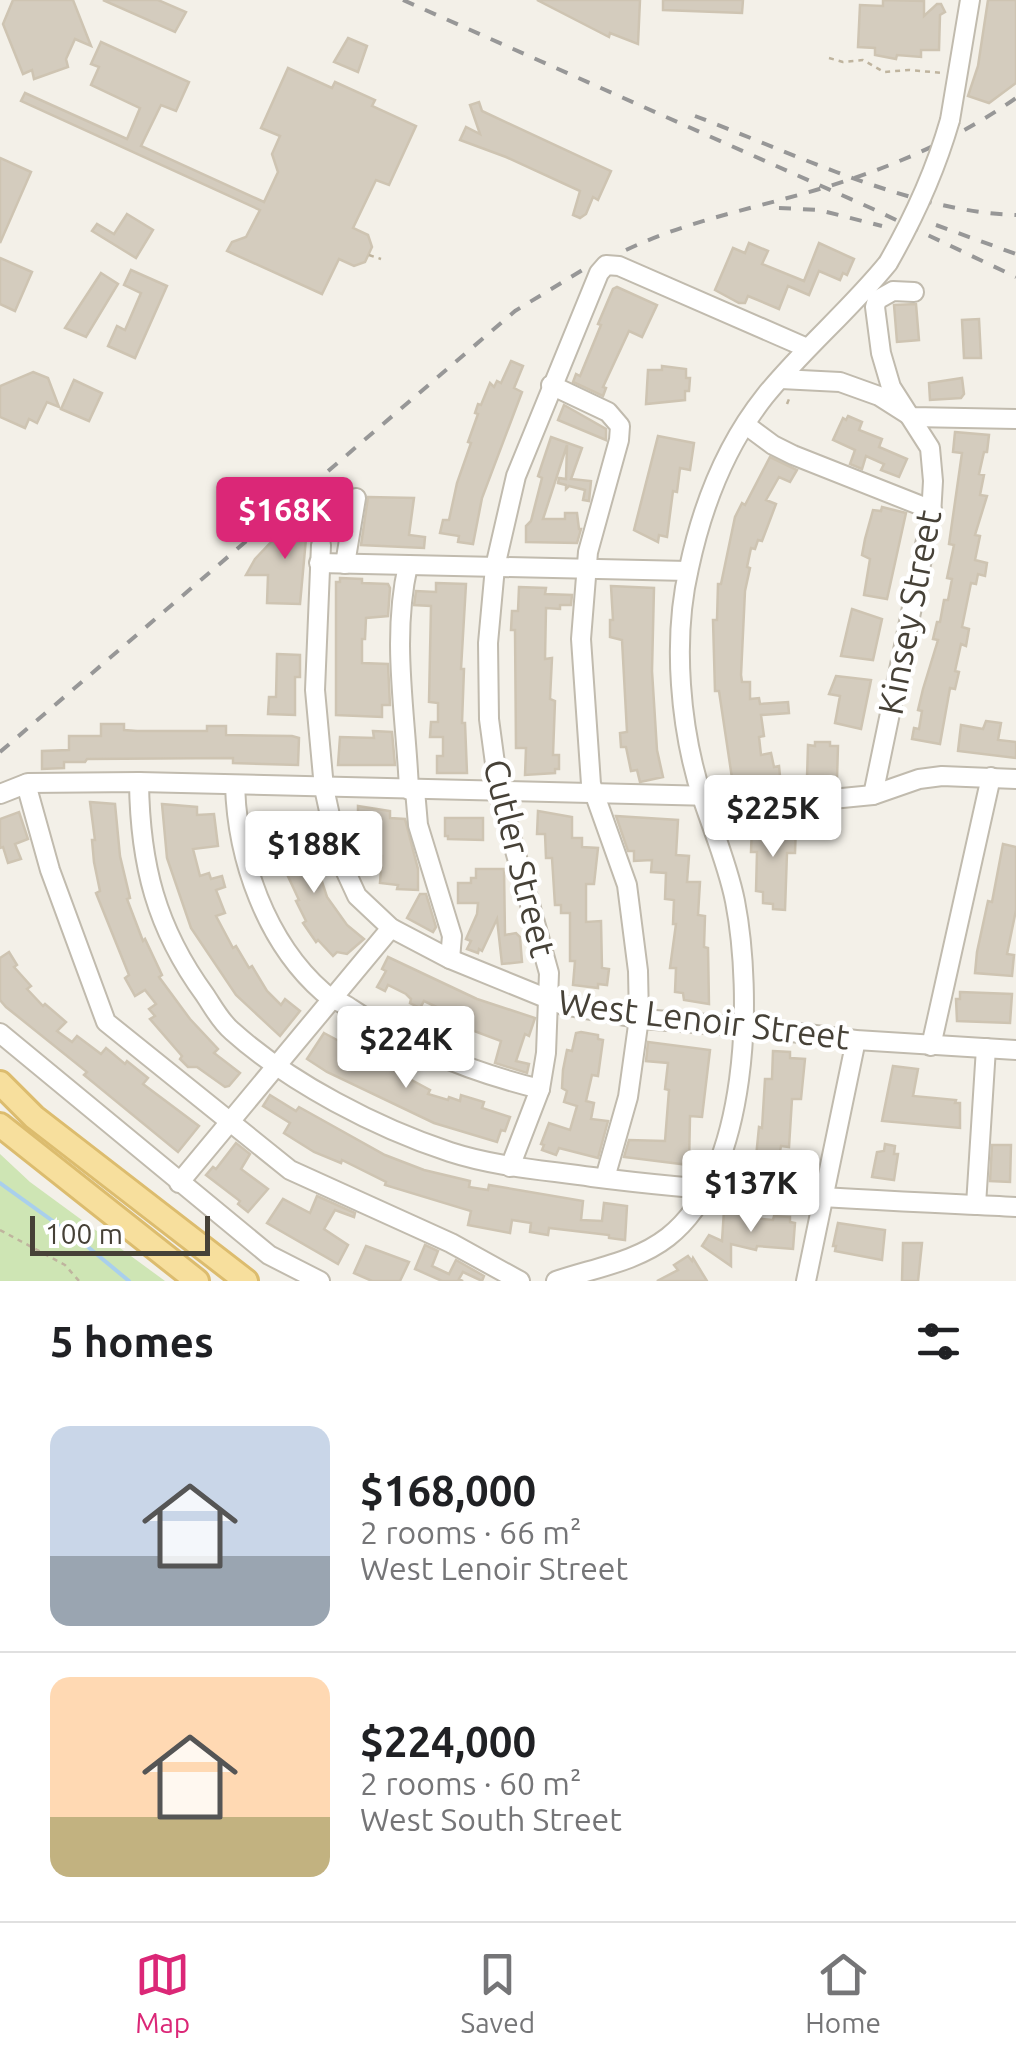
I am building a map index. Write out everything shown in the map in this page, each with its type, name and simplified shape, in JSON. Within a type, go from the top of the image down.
[{"type":"main road","points":[[0,1082],[34,1117],[246,1281]]},
{"type":"main road","points":[[0,1125],[197,1281]]},
{"type":"street","points":[[556,1281],[654,1248],[686,1220],[708,1190],[735,1100],[742,1026],[742,965],[735,901],[702,798],[684,719],[681,640],[688,570],[704,511],[746,424],[807,348],[844,314],[888,262],[918,211],[950,120],[970,0]]},
{"type":"street","name":"Cutler Street","points":[[510,1166],[540,1089],[549,1001],[544,947],[499,793],[489,718],[488,643],[495,567],[516,476],[551,385],[606,265],[614,264],[807,348]]},
{"type":"street","name":"Kinsey Street","points":[[873,795],[932,510],[930,448],[892,387],[881,352],[875,308],[877,300],[893,292],[914,292]]},
{"type":"street","points":[[781,379],[850,386],[878,396],[912,417],[1016,419]]},
{"type":"street","points":[[551,385],[608,412],[620,426],[586,568],[581,676],[588,762],[630,902],[638,971],[638,1018],[628,1097],[605,1178]]},
{"type":"street","points":[[746,424],[793,455],[932,510]]},
{"type":"street","points":[[356,498],[345,564],[688,570]]},
{"type":"street","name":"West Lenoir Street","points":[[345,564],[320,554],[315,690],[324,788],[339,857],[357,896],[391,928],[549,1001],[638,1018],[856,1040],[1016,1050]]},
{"type":"street","points":[[408,565],[400,626],[400,700],[423,842],[452,936],[450,958]]},
{"type":"street","points":[[931,1046],[991,778]]},
{"type":"street","points":[[0,794],[26,784],[139,782],[832,799],[873,795],[919,779],[1016,778]]},
{"type":"street","points":[[139,782],[143,856],[158,913],[187,970],[230,1029],[277,1065],[388,1128],[452,1153],[510,1166],[605,1178],[708,1190],[1016,1207]]},
{"type":"street","points":[[26,784],[50,870],[106,1022],[290,1170],[450,1243],[520,1281]]},
{"type":"street","points":[[234,785],[244,854],[267,916],[291,954],[332,998],[435,1056],[540,1089]]},
{"type":"street","points":[[179,1182],[391,928]]},
{"type":"street","points":[[0,1033],[269,1255],[320,1281]]},
{"type":"street","points":[[806,1281],[856,1040]]},
{"type":"street","points":[[976,1205],[986,1048]]},
{"type":"path","points":[[830,58],[843,62],[863,60],[884,72],[944,73]]},
{"type":"path","points":[[369,254],[380,259]]},
{"type":"path","points":[[0,1230],[53,1258],[79,1281]]},
{"type":"green space","points":[[0,1154],[30,1182],[165,1281],[0,1281]]},
{"type":"building","points":[[13,0],[73,0],[91,46],[75,39],[66,59],[68,67],[34,79],[32,70],[23,74],[3,24]]},
{"type":"building","points":[[103,0],[158,0],[186,12],[175,32]]},
{"type":"building","points":[[537,0],[640,0],[638,44],[610,33],[609,37]]},
{"type":"building","points":[[663,0],[743,0],[742,13],[663,10]]},
{"type":"building","points":[[883,0],[924,1],[924,16],[941,4],[945,12],[940,15],[939,50],[921,50],[921,57],[897,55],[896,59],[875,55],[875,48],[858,47],[860,5],[883,6]]},
{"type":"building","points":[[988,0],[1016,0],[1016,83],[989,103],[968,96],[978,66]]},
{"type":"building","points":[[348,38],[367,46],[358,72],[334,62]]},
{"type":"building","points":[[101,42],[189,82],[176,111],[161,105],[141,146],[264,202],[278,172],[272,154],[280,136],[261,128],[288,68],[332,88],[335,82],[375,100],[372,106],[416,126],[389,185],[376,180],[353,228],[368,235],[372,247],[365,262],[354,266],[339,259],[322,294],[227,251],[232,242],[246,237],[260,210],[21,101],[25,93],[127,139],[140,108],[91,85],[99,67],[91,64]]},
{"type":"building","points":[[479,102],[482,111],[611,171],[598,200],[593,197],[586,214],[580,218],[573,215],[580,191],[460,140],[466,127],[480,134],[470,105]]},
{"type":"building","points":[[0,158],[31,172],[0,243]]},
{"type":"building","points":[[127,214],[153,230],[136,258],[92,231],[97,224],[114,234]]},
{"type":"building","points":[[749,243],[768,251],[762,264],[804,281],[819,243],[854,259],[847,275],[843,273],[840,280],[819,271],[809,295],[788,286],[779,309],[748,296],[745,303],[739,303],[715,290],[733,248],[745,253]]},
{"type":"building","points":[[0,258],[32,272],[15,311],[0,304]]},
{"type":"building","points":[[131,270],[167,286],[135,358],[108,346],[117,326],[125,330],[141,293],[124,285]]},
{"type":"building","points":[[101,273],[118,284],[86,337],[65,328]]},
{"type":"building","points":[[617,287],[657,305],[642,337],[629,331],[603,387],[603,396],[573,382],[576,374],[580,376],[601,325],[598,324]]},
{"type":"building","points":[[916,304],[919,340],[897,342],[894,305]]},
{"type":"building","points":[[979,319],[981,358],[964,358],[962,320]]},
{"type":"building","points":[[511,361],[523,366],[514,388],[522,392],[482,498],[473,544],[458,542],[459,536],[440,533],[443,520],[449,520],[478,404],[481,405],[490,383],[494,387],[497,381],[501,383]]},
{"type":"building","points":[[662,366],[686,369],[689,391],[685,391],[685,400],[646,404],[648,370],[662,370]]},
{"type":"building","points":[[33,372],[48,378],[59,407],[47,402],[37,423],[29,419],[25,428],[0,417],[0,386]]},
{"type":"building","points":[[962,378],[961,398],[930,400],[929,383]]},
{"type":"building","points":[[74,380],[102,393],[89,421],[61,409]]},
{"type":"building","points":[[564,405],[606,429],[606,440],[558,420]]},
{"type":"building","points":[[843,418],[862,422],[859,430],[882,439],[879,447],[907,459],[899,477],[881,470],[884,464],[866,456],[862,469],[850,464],[855,450],[833,440]]},
{"type":"building","points":[[955,432],[989,435],[979,474],[984,475],[980,495],[987,496],[975,535],[980,536],[975,560],[987,563],[985,576],[978,574],[976,584],[971,583],[962,627],[969,629],[966,646],[961,644],[955,671],[959,672],[955,689],[950,688],[940,744],[912,739],[914,728],[919,729],[922,711],[918,710],[938,640],[933,639],[952,579],[947,578],[954,545],[949,544],[962,453],[953,452]]},
{"type":"building","points":[[658,436],[694,443],[690,470],[680,468],[677,492],[673,491],[667,537],[659,535],[658,542],[634,530]]},
{"type":"building","points":[[551,437],[582,448],[571,479],[591,481],[589,501],[583,500],[585,490],[569,486],[566,489],[566,485],[558,483],[559,478],[566,479],[567,445],[543,519],[565,519],[565,513],[577,513],[581,529],[577,543],[526,542],[526,526],[531,521],[542,478],[538,476]]},
{"type":"building","points":[[770,457],[797,470],[790,482],[779,477],[766,500],[776,504],[762,541],[751,548],[741,675],[742,682],[750,682],[750,699],[759,698],[760,704],[788,702],[789,713],[761,715],[761,755],[771,753],[780,776],[732,778],[719,691],[715,691],[713,620],[717,620],[718,584],[735,517]]},
{"type":"building","points":[[368,497],[414,498],[409,535],[425,537],[424,548],[361,545]]},
{"type":"building","points":[[882,507],[906,513],[887,599],[864,595],[870,559],[862,555],[865,539],[873,510],[881,511]]},
{"type":"building","points":[[313,509],[311,528],[307,528],[300,604],[267,603],[268,575],[246,575],[255,559],[291,521]]},
{"type":"building","points":[[340,578],[388,584],[390,588],[388,616],[366,618],[362,639],[362,663],[388,664],[390,705],[382,705],[382,717],[336,715],[336,582]]},
{"type":"building","points":[[436,583],[466,584],[461,669],[467,773],[437,773],[437,756],[443,756],[443,737],[430,737],[431,722],[438,722],[438,703],[429,702],[431,606],[414,605],[416,591],[436,592]]},
{"type":"building","points":[[611,586],[654,588],[652,671],[657,750],[663,777],[640,782],[637,770],[631,771],[626,747],[621,747],[620,733],[627,732],[622,640],[610,637]]},
{"type":"building","points":[[519,587],[546,588],[545,594],[572,595],[571,605],[546,608],[545,659],[552,658],[550,699],[555,701],[553,755],[559,755],[559,769],[555,773],[525,775],[526,748],[516,748],[515,630],[511,630],[512,611],[518,611]]},
{"type":"building","points":[[852,609],[882,619],[873,660],[841,656]]},
{"type":"building","points":[[277,654],[300,655],[300,677],[295,677],[295,715],[268,714],[269,697],[276,697]]},
{"type":"building","points":[[836,676],[871,680],[861,729],[835,723],[840,696],[829,694]]},
{"type":"building","points":[[986,721],[1001,723],[998,740],[1016,742],[1016,758],[958,751],[961,725],[983,729]]},
{"type":"building","points":[[101,724],[124,724],[124,730],[137,731],[207,731],[207,726],[226,726],[226,735],[292,736],[299,738],[298,765],[233,763],[233,758],[87,759],[64,762],[64,768],[42,769],[42,751],[69,750],[69,736],[101,736]]},
{"type":"building","points":[[373,731],[392,732],[395,765],[338,765],[340,737],[374,738]]},
{"type":"building","points":[[815,742],[838,746],[837,779],[807,778],[808,745],[815,746]]},
{"type":"building","points":[[90,802],[115,804],[120,856],[130,898],[127,899],[143,941],[162,975],[159,977],[218,1049],[214,1053],[240,1073],[229,1086],[197,1067],[188,1067],[180,1059],[182,1056],[150,1019],[155,1016],[149,1009],[156,1004],[145,990],[135,996],[125,978],[129,975],[96,893],[100,891]]},
{"type":"building","points":[[162,804],[197,807],[197,815],[214,814],[218,846],[193,849],[200,876],[222,876],[225,887],[216,890],[225,913],[216,916],[233,948],[236,946],[249,968],[252,966],[281,1005],[285,999],[300,1011],[280,1036],[236,995],[191,928],[167,858]]},
{"type":"building","points":[[358,806],[390,811],[390,818],[405,819],[418,869],[418,890],[380,883],[382,856],[363,856]]},
{"type":"building","points":[[538,811],[572,817],[572,838],[582,838],[582,847],[598,848],[594,884],[586,884],[586,922],[601,921],[602,968],[609,969],[607,985],[573,985],[570,913],[561,913],[561,905],[555,905],[552,858],[546,858],[545,834],[537,834]]},
{"type":"building","points":[[19,812],[28,839],[15,844],[21,859],[8,863],[3,847],[0,848],[0,819]]},
{"type":"building","points":[[616,816],[678,820],[676,855],[689,856],[687,882],[700,882],[698,915],[705,916],[709,1004],[684,1000],[683,993],[675,992],[676,968],[670,968],[676,924],[674,900],[665,899],[666,873],[651,872],[652,860],[634,861],[634,851],[628,851]]},
{"type":"building","points":[[445,818],[483,818],[483,840],[448,839]]},
{"type":"building","points":[[752,824],[796,825],[795,853],[787,853],[785,910],[763,903],[763,892],[756,891],[757,852],[751,852]]},
{"type":"building","points":[[305,830],[327,897],[347,925],[364,939],[347,954],[337,952],[333,956],[316,942],[303,923],[306,921],[296,901],[299,900],[280,859],[275,838]]},
{"type":"building","points":[[1003,844],[1016,847],[1016,910],[1007,954],[1014,955],[1012,976],[975,973]]},
{"type":"building","points":[[476,869],[504,869],[505,935],[516,933],[520,937],[522,962],[502,964],[497,919],[482,951],[467,949],[471,941],[466,939],[478,903],[458,903],[458,883],[471,883],[471,878],[476,878]]},
{"type":"building","points":[[420,894],[426,894],[436,927],[433,932],[407,918]]},
{"type":"building","points":[[9,952],[17,965],[14,967],[31,986],[27,989],[66,1022],[57,1031],[72,1042],[77,1036],[101,1054],[106,1048],[125,1064],[127,1061],[148,1078],[143,1084],[199,1126],[178,1152],[0,1000],[0,958]]},
{"type":"building","points":[[388,957],[477,999],[535,1018],[516,1061],[529,1064],[527,1073],[495,1063],[501,1041],[442,1019],[443,1010],[424,1001],[420,1008],[410,1003],[406,994],[388,985],[385,991],[377,987]]},
{"type":"building","points":[[960,992],[1012,994],[1010,1023],[957,1021],[956,999],[960,999]]},
{"type":"building","points":[[324,1033],[430,1090],[428,1094],[460,1101],[461,1095],[484,1102],[482,1108],[510,1117],[505,1131],[501,1130],[497,1142],[434,1123],[327,1072],[307,1059]]},
{"type":"building","points":[[576,1033],[603,1040],[598,1076],[592,1075],[586,1101],[594,1103],[591,1119],[608,1121],[598,1158],[559,1148],[556,1155],[542,1150],[541,1144],[549,1123],[570,1130],[577,1106],[564,1102],[567,1091],[562,1088],[563,1070],[567,1050],[572,1051]]},
{"type":"building","points":[[648,1042],[710,1050],[702,1117],[690,1116],[689,1165],[624,1157],[629,1140],[665,1141],[668,1063],[646,1061]]},
{"type":"building","points":[[773,1051],[790,1052],[790,1058],[805,1059],[801,1099],[792,1099],[789,1147],[781,1146],[775,1177],[755,1175],[751,1168],[759,1127],[762,1128],[765,1079],[772,1079]]},
{"type":"building","points":[[893,1066],[918,1069],[913,1096],[960,1103],[960,1128],[882,1121]]},
{"type":"building","points":[[270,1095],[385,1155],[470,1181],[469,1187],[488,1190],[489,1185],[583,1201],[581,1220],[602,1221],[604,1203],[627,1206],[625,1240],[549,1228],[548,1235],[530,1232],[531,1223],[512,1220],[510,1233],[468,1225],[471,1211],[385,1185],[386,1182],[342,1160],[341,1163],[314,1152],[284,1133],[290,1123],[263,1106]]},
{"type":"building","points":[[236,1143],[250,1154],[241,1169],[268,1189],[248,1212],[206,1175],[213,1167],[216,1169]]},
{"type":"building","points":[[885,1144],[895,1146],[894,1154],[898,1154],[894,1180],[872,1177],[877,1152],[884,1151]]},
{"type":"building","points":[[992,1145],[1011,1145],[1010,1182],[990,1181]]},
{"type":"building","points":[[317,1196],[355,1213],[354,1217],[335,1210],[324,1229],[348,1245],[338,1264],[267,1223],[283,1199],[310,1213]]},
{"type":"building","points":[[724,1210],[753,1218],[790,1217],[790,1222],[795,1223],[793,1249],[757,1246],[756,1250],[731,1244],[731,1266],[702,1246],[709,1235],[722,1241]]},
{"type":"building","points":[[838,1223],[885,1230],[882,1260],[835,1251]]},
{"type":"building","points":[[903,1243],[922,1243],[918,1281],[902,1281]]},
{"type":"building","points":[[425,1245],[438,1251],[432,1266],[449,1274],[456,1260],[484,1276],[482,1281],[463,1272],[459,1279],[463,1281],[442,1281],[415,1269]]},
{"type":"building","points":[[366,1246],[409,1262],[400,1281],[372,1281],[354,1273]]},
{"type":"building","points":[[688,1256],[707,1281],[657,1281],[678,1270],[674,1265]]},
{"type":"waterway","points":[[0,1183],[129,1281]]},
{"type":"railway","points":[[403,0],[873,209],[1016,277]]},
{"type":"railway","points":[[626,250],[696,223],[816,190],[894,163],[945,140],[1016,98]]},
{"type":"railway","points":[[695,116],[895,192],[976,211],[1016,215]]},
{"type":"railway","points":[[779,208],[819,210],[882,226]]},
{"type":"railway","points":[[936,225],[1016,254]]},
{"type":"railway","points":[[0,752],[515,311],[589,266]]}]
